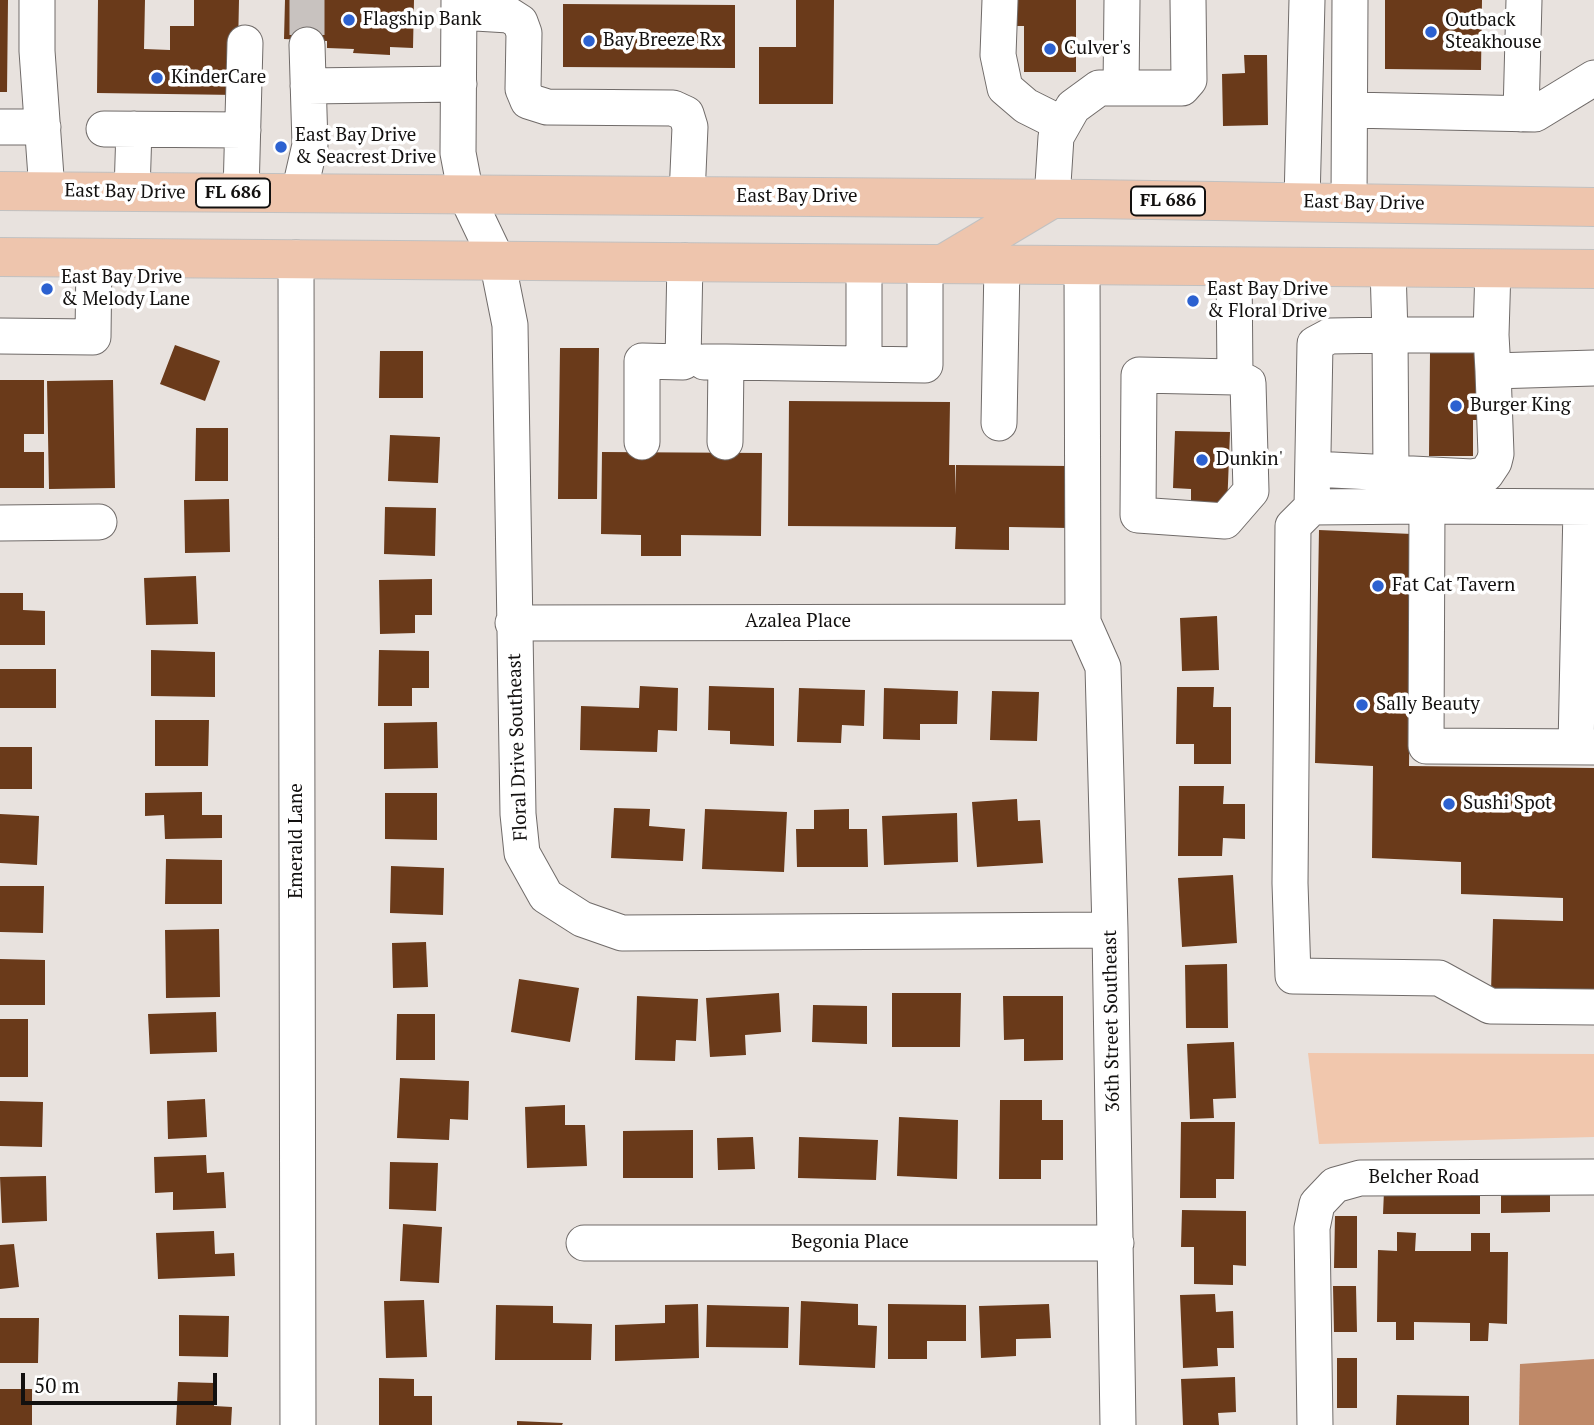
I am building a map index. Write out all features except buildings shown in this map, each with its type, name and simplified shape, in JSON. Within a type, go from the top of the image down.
[{"type":"main road","name":"East Bay Drive","points":[[0,191],[1594,207]]},
{"type":"main road","points":[[934,264],[1052,200]]},
{"type":"main road","points":[[0,257],[1594,269]]},
{"type":"street","points":[[37,0],[37,51],[47,191]]},
{"type":"street","points":[[1000,0],[998,55],[1005,88],[1026,106],[1062,124]]},
{"type":"street","points":[[1121,88],[1122,0]]},
{"type":"street","points":[[1052,200],[1056,137],[1073,107],[1099,88],[1182,88],[1189,80],[1188,0]]},
{"type":"street","points":[[1302,202],[1307,0]]},
{"type":"street","points":[[1349,203],[1350,0]]},
{"type":"street","points":[[1521,114],[1524,0]]},
{"type":"street","points":[[459,6],[509,15],[520,22],[524,33],[523,89],[528,101],[547,107],[673,108],[686,114],[690,127],[687,196]]},
{"type":"street","name":"Floral Drive Southeast","points":[[459,6],[458,153],[466,195],[497,260],[510,325],[518,814],[522,853],[546,896],[582,919],[622,933],[1110,930]]},
{"type":"street","points":[[241,193],[245,43]]},
{"type":"street","points":[[299,193],[310,145],[307,45]]},
{"type":"street","points":[[1304,90],[1349,100],[1535,114],[1594,78]]},
{"type":"street","points":[[308,86],[459,85]]},
{"type":"street","points":[[0,127],[43,127]]},
{"type":"street","points":[[132,192],[119,129],[243,131]]},
{"type":"street","points":[[0,336],[93,337],[94,257]]},
{"type":"street","name":"Emerald Lane","points":[[296,258],[298,1425]]},
{"type":"street","points":[[683,362],[685,261]]},
{"type":"street","points":[[864,263],[864,364]]},
{"type":"street","points":[[642,442],[642,361],[925,365],[934,264]]},
{"type":"street","points":[[999,423],[1002,265]]},
{"type":"street","points":[[1082,265],[1083,622]]},
{"type":"street","points":[[1234,266],[1235,377]]},
{"type":"street","points":[[1388,268],[1391,473]]},
{"type":"street","points":[[1313,469],[1472,477],[1486,474],[1496,454],[1491,335],[1493,268]]},
{"type":"street","points":[[1491,335],[1330,336],[1315,344],[1312,507],[1293,526],[1290,869],[1293,976],[1439,978],[1490,1006],[1594,1007]]},
{"type":"street","points":[[724,442],[726,362]]},
{"type":"street","points":[[1493,371],[1594,368]]},
{"type":"street","points":[[1139,375],[1235,377],[1248,383],[1251,491],[1225,521],[1138,515],[1139,375]]},
{"type":"street","points":[[1312,507],[1427,506],[1588,507],[1585,747],[1426,746],[1427,506]]},
{"type":"street","points":[[0,523],[99,522]]},
{"type":"street","name":"Azalea Place","points":[[513,623],[1083,622]]},
{"type":"street","name":"36th Street Southeast","points":[[1083,622],[1103,667],[1118,1425]]},
{"type":"street","name":"Belcher Road","points":[[1314,1425],[1312,1228],[1317,1204],[1335,1185],[1360,1178],[1594,1177]]},
{"type":"street","name":"Begonia Place","points":[[583,1243],[1116,1243]]},
{"type":"shaded area","points":[[1308,1053],[1594,1054],[1594,1137],[1319,1144]]},
{"type":"shaded area","points":[[1594,1359],[1594,1425],[1519,1425],[1520,1364]]},
{"type":"tunnel","points":[[307,0],[307,45]]},
{"type":"place","name":"Flagship Bank","points":[[349,20]]},
{"type":"place","name":"Outback Steakhouse","points":[[1431,32]]},
{"type":"place","name":"Bay Breeze Rx","points":[[589,41]]},
{"type":"place","name":"Culver's","points":[[1050,49]]},
{"type":"place","name":"KinderCare","points":[[157,78]]},
{"type":"place","name":"East Bay Drive & Seacrest Drive","points":[[281,147]]},
{"type":"place","name":"East Bay Drive & Melody Lane","points":[[47,289]]},
{"type":"place","name":"East Bay Drive & Floral Drive","points":[[1193,301]]},
{"type":"place","name":"Burger King","points":[[1456,406]]},
{"type":"place","name":"Dunkin'","points":[[1202,460]]},
{"type":"place","name":"Fat Cat Tavern","points":[[1378,586]]},
{"type":"place","name":"Sally Beauty","points":[[1362,705]]},
{"type":"place","name":"Sushi Spot","points":[[1449,804]]}]
